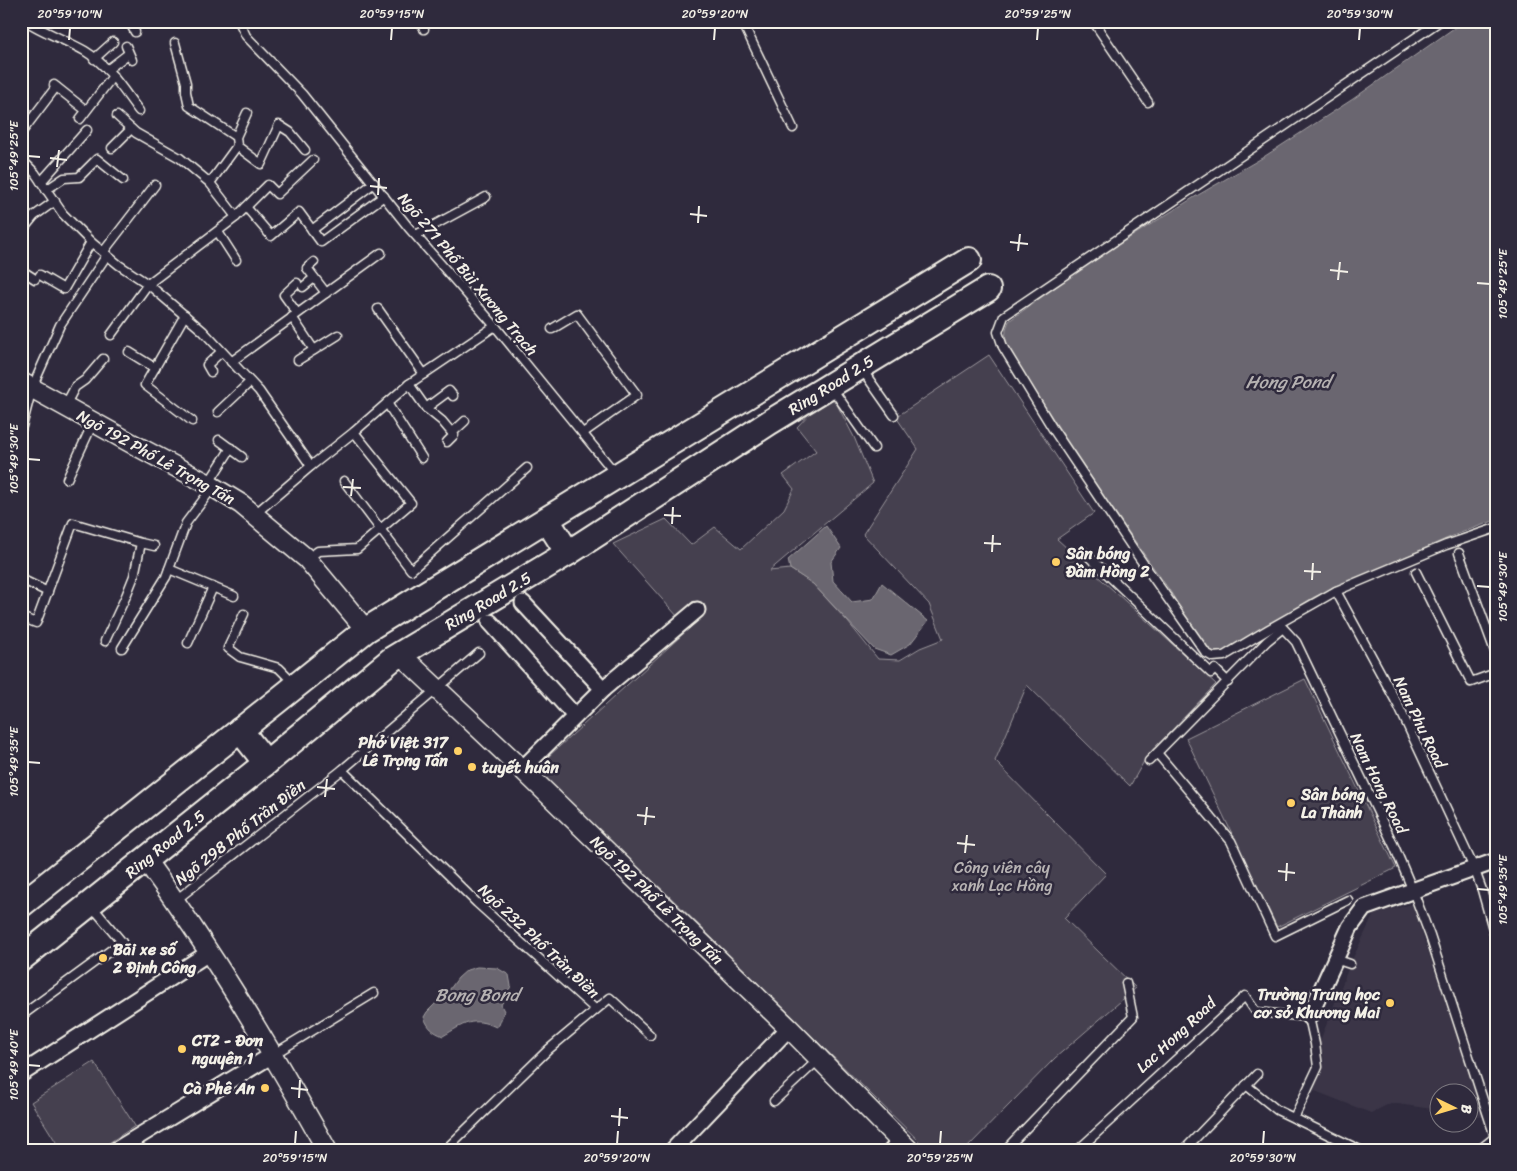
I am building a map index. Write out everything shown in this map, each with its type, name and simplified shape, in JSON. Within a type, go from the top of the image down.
[{"type":"main road","points":[[21,905],[366,630],[969,260]]},
{"type":"main road","name":"Ring Road 2.5","points":[[21,959],[266,763],[392,659],[568,553],[860,366],[988,289]]},
{"type":"main road","points":[[891,308],[911,335]]},
{"type":"main road","points":[[547,520],[568,553]]},
{"type":"main road","points":[[240,730],[266,763]]},
{"type":"street","name":"Ngõ 192 Phố Lê Trọng Tấn","points":[[27,385],[210,485],[241,504],[307,559],[366,630]]},
{"type":"street","points":[[523,603],[603,689]]},
{"type":"street","points":[[522,769],[603,689],[697,610]]},
{"type":"street","points":[[490,622],[575,716]]},
{"type":"street","name":"Ngõ 192 Phố Lê Trọng Tấn","points":[[400,654],[522,769],[789,1028],[898,1146]]},
{"type":"street","points":[[145,859],[176,900],[274,1054],[327,1150]]},
{"type":"street","points":[[1309,1017],[1350,927],[1364,908],[1496,861]]},
{"type":"street","points":[[21,1074],[210,952]]},
{"type":"street","points":[[673,1150],[789,1028]]},
{"type":"street","points":[[116,1150],[274,1054]]},
{"type":"lane","points":[[21,25],[25,21],[86,51],[110,73],[139,111]]},
{"type":"lane","points":[[129,21],[136,32]]},
{"type":"lane","points":[[167,21],[167,23],[174,21]]},
{"type":"lane","name":"Ngõ 271 Phố Bùi Xương Trạch","points":[[240,21],[246,36],[302,94],[416,235],[495,326],[618,476]]},
{"type":"lane","points":[[742,21],[793,128]]},
{"type":"lane","points":[[1093,21],[1148,102]]},
{"type":"lane","points":[[1440,21],[1004,316],[998,332],[1003,347],[1053,429],[1179,616],[1206,653],[1213,657],[1224,656],[1336,591],[1446,545],[1496,528]]},
{"type":"lane","points":[[94,59],[113,42]]},
{"type":"lane","points":[[174,43],[186,83],[186,92],[190,106],[236,137]]},
{"type":"lane","points":[[80,119],[110,73],[129,53]]},
{"type":"lane","points":[[21,133],[54,85],[83,108]]},
{"type":"lane","points":[[210,183],[237,146],[236,137],[247,114]]},
{"type":"lane","points":[[116,116],[131,129],[180,158],[210,183],[236,217]]},
{"type":"lane","points":[[237,146],[261,164],[279,126],[290,132],[305,150]]},
{"type":"lane","points":[[112,148],[131,129]]},
{"type":"lane","points":[[41,182],[87,130]]},
{"type":"lane","points":[[21,159],[35,173],[63,214],[91,242],[148,284],[185,315],[259,391],[311,466]]},
{"type":"lane","points":[[46,190],[64,178],[79,177],[97,159],[124,180]]},
{"type":"lane","points":[[111,335],[148,284],[218,232],[268,185],[278,194],[313,160]]},
{"type":"lane","points":[[312,230],[374,183]]},
{"type":"lane","points":[[21,430],[27,385],[60,325],[105,253],[155,185]]},
{"type":"lane","points":[[246,207],[270,236],[299,212],[321,242],[384,196]]},
{"type":"lane","points":[[416,235],[486,197]]},
{"type":"lane","points":[[21,232],[34,216],[55,201]]},
{"type":"lane","points":[[218,232],[236,260]]},
{"type":"lane","points":[[21,270],[64,289],[91,242]]},
{"type":"lane","points":[[231,362],[381,254]]},
{"type":"lane","points":[[314,262],[307,268],[326,293]]},
{"type":"lane","points":[[314,278],[284,294],[314,350]]},
{"type":"lane","points":[[378,309],[424,374]]},
{"type":"lane","points":[[552,329],[577,314],[637,395],[583,433]]},
{"type":"lane","points":[[185,315],[145,385],[192,421]]},
{"type":"lane","points":[[254,514],[410,384],[495,326]]},
{"type":"lane","points":[[298,360],[338,335]]},
{"type":"lane","points":[[129,352],[155,368]]},
{"type":"lane","points":[[211,372],[207,366],[221,352]]},
{"type":"lane","points":[[64,406],[75,387],[85,380],[103,359]]},
{"type":"lane","points":[[860,366],[894,415]]},
{"type":"lane","points":[[218,412],[250,382]]},
{"type":"lane","points":[[410,384],[426,408],[442,421],[454,435],[447,442]]},
{"type":"lane","points":[[830,385],[874,448]]},
{"type":"lane","points":[[426,408],[449,391],[453,396]]},
{"type":"lane","points":[[387,403],[422,458]]},
{"type":"lane","points":[[452,433],[465,421]]},
{"type":"lane","points":[[67,479],[94,423]]},
{"type":"lane","points":[[307,559],[318,551],[357,549],[411,503],[354,432]]},
{"type":"lane","points":[[219,440],[242,457]]},
{"type":"lane","points":[[122,648],[166,577],[186,523],[231,448]]},
{"type":"lane","points":[[344,481],[411,570],[527,468]]},
{"type":"lane","points":[[21,617],[36,623],[73,524],[154,546]]},
{"type":"lane","points":[[106,641],[131,583],[141,543]]},
{"type":"lane","points":[[1084,552],[1211,673],[1216,670],[1228,682]]},
{"type":"lane","points":[[1459,553],[1496,654]]},
{"type":"lane","points":[[169,569],[234,596]]},
{"type":"lane","points":[[1416,572],[1471,682],[1495,675]]},
{"type":"lane","points":[[21,579],[48,592]]},
{"type":"lane","points":[[188,644],[213,587]]},
{"type":"lane","name":"Nam Phu Road","points":[[1336,591],[1398,705],[1474,868],[1496,940]]},
{"type":"lane","points":[[244,614],[228,648],[240,657],[279,668],[296,686]]},
{"type":"lane","name":"Nam Hong Road","points":[[1270,639],[1283,628],[1296,642],[1394,846],[1430,936],[1495,1139]]},
{"type":"lane","points":[[1149,761],[1270,639],[1267,635],[1261,634]]},
{"type":"lane","name":"Ngõ 298 Phố Trần Điền","points":[[176,900],[342,770],[479,653]]},
{"type":"lane","points":[[1157,753],[1231,841],[1275,936],[1348,900]]},
{"type":"lane","name":"Ngõ 232 Phố Trần Điền","points":[[342,770],[476,903],[594,1009],[549,1049],[445,1150]]},
{"type":"lane","points":[[21,1016],[122,942],[90,904]]},
{"type":"lane","points":[[1335,959],[1350,964]]},
{"type":"lane","points":[[1005,1150],[1133,1017],[1126,983]]},
{"type":"lane","points":[[274,1054],[374,993]]},
{"type":"lane","name":"Lac Hong Road","points":[[1078,1150],[1244,996],[1256,1012],[1309,1017]]},
{"type":"lane","points":[[594,1009],[610,998],[650,1035]]},
{"type":"lane","points":[[1294,1118],[1318,1067],[1309,1017]]},
{"type":"lane","points":[[774,1101],[819,1059]]},
{"type":"lane","points":[[1184,1150],[1257,1074]]},
{"type":"lane","points":[[1246,1085],[1278,1110],[1360,1150]]},
{"type":"lane","points":[[1479,1150],[1495,1139]]},
{"type":"shaded area","name":"Trường Trung học cơ sở Khương Mai","points":[[1412,904],[1474,1084],[1430,1084],[1430,1109],[1391,1103],[1371,1113],[1310,1089],[1324,1061],[1320,1041],[1350,964],[1374,914]]},
{"type":"shaded area","name":"Trường Trung học cơ sở Khương Mai","points":[[1480,1103],[1484,1117],[1480,1116]]},
{"type":"green space","name":"Công viên cây xanh Lạc Hồng","points":[[989,355],[1094,513],[1057,539],[1216,684],[1147,756],[1130,786],[1027,685],[995,761],[1106,874],[1064,918],[1136,988],[1055,1058],[965,1150],[928,1150],[664,891],[553,793],[544,775],[544,766],[549,756],[704,615],[693,601],[678,617],[613,544],[666,519],[691,545],[715,527],[741,549],[784,509],[794,489],[783,475],[816,451],[797,427],[809,414],[834,399],[854,437],[873,483],[769,571],[790,569],[813,584],[848,622],[878,659],[900,660],[920,648],[943,639],[929,604],[863,534],[918,449],[896,417]]},
{"type":"green space","name":"Sân bóng La Thành","points":[[1305,679],[1396,868],[1277,927],[1186,738]]},
{"type":"green space","points":[[94,1062],[135,1126],[98,1150],[61,1150],[31,1102]]},
{"type":"water","name":"Hong Pond","points":[[1464,21],[1496,21],[1496,520],[1455,535],[1314,597],[1229,650],[1215,652],[1208,648],[1196,635],[1168,588],[1105,498],[1005,345],[1006,329],[1009,321],[1081,268],[1193,198],[1262,158],[1353,99]]},
{"type":"water","points":[[826,526],[841,548],[831,562],[833,581],[852,602],[873,599],[882,583],[928,621],[910,644],[891,655],[874,649],[813,584],[790,569],[788,560]]},
{"type":"water","name":"Bong Bond","points":[[477,967],[497,968],[509,975],[511,986],[501,1005],[504,1011],[499,1025],[496,1027],[481,1022],[468,1023],[443,1036],[434,1031],[429,1027],[424,1017],[427,1012],[458,978],[467,970]]},
{"type":"place","name":"Sân bóng Đầm Hồng 2","points":[[1056,562]]},
{"type":"place","name":"Phở Việt 317 Lê Trọng Tấn","points":[[458,751]]},
{"type":"place","name":"tuyết huân","points":[[472,767]]},
{"type":"place","name":"Sân bóng La Thành","points":[[1291,803]]},
{"type":"place","name":"Bãi xe số 2 Định Công","points":[[103,958]]},
{"type":"place","name":"Trường Trung học cơ sở Khương Mai","points":[[1390,1003]]},
{"type":"place","name":"CT2 - Đơn nguyên 1","points":[[182,1049]]},
{"type":"place","name":"Cà Phê An","points":[[265,1088]]}]
